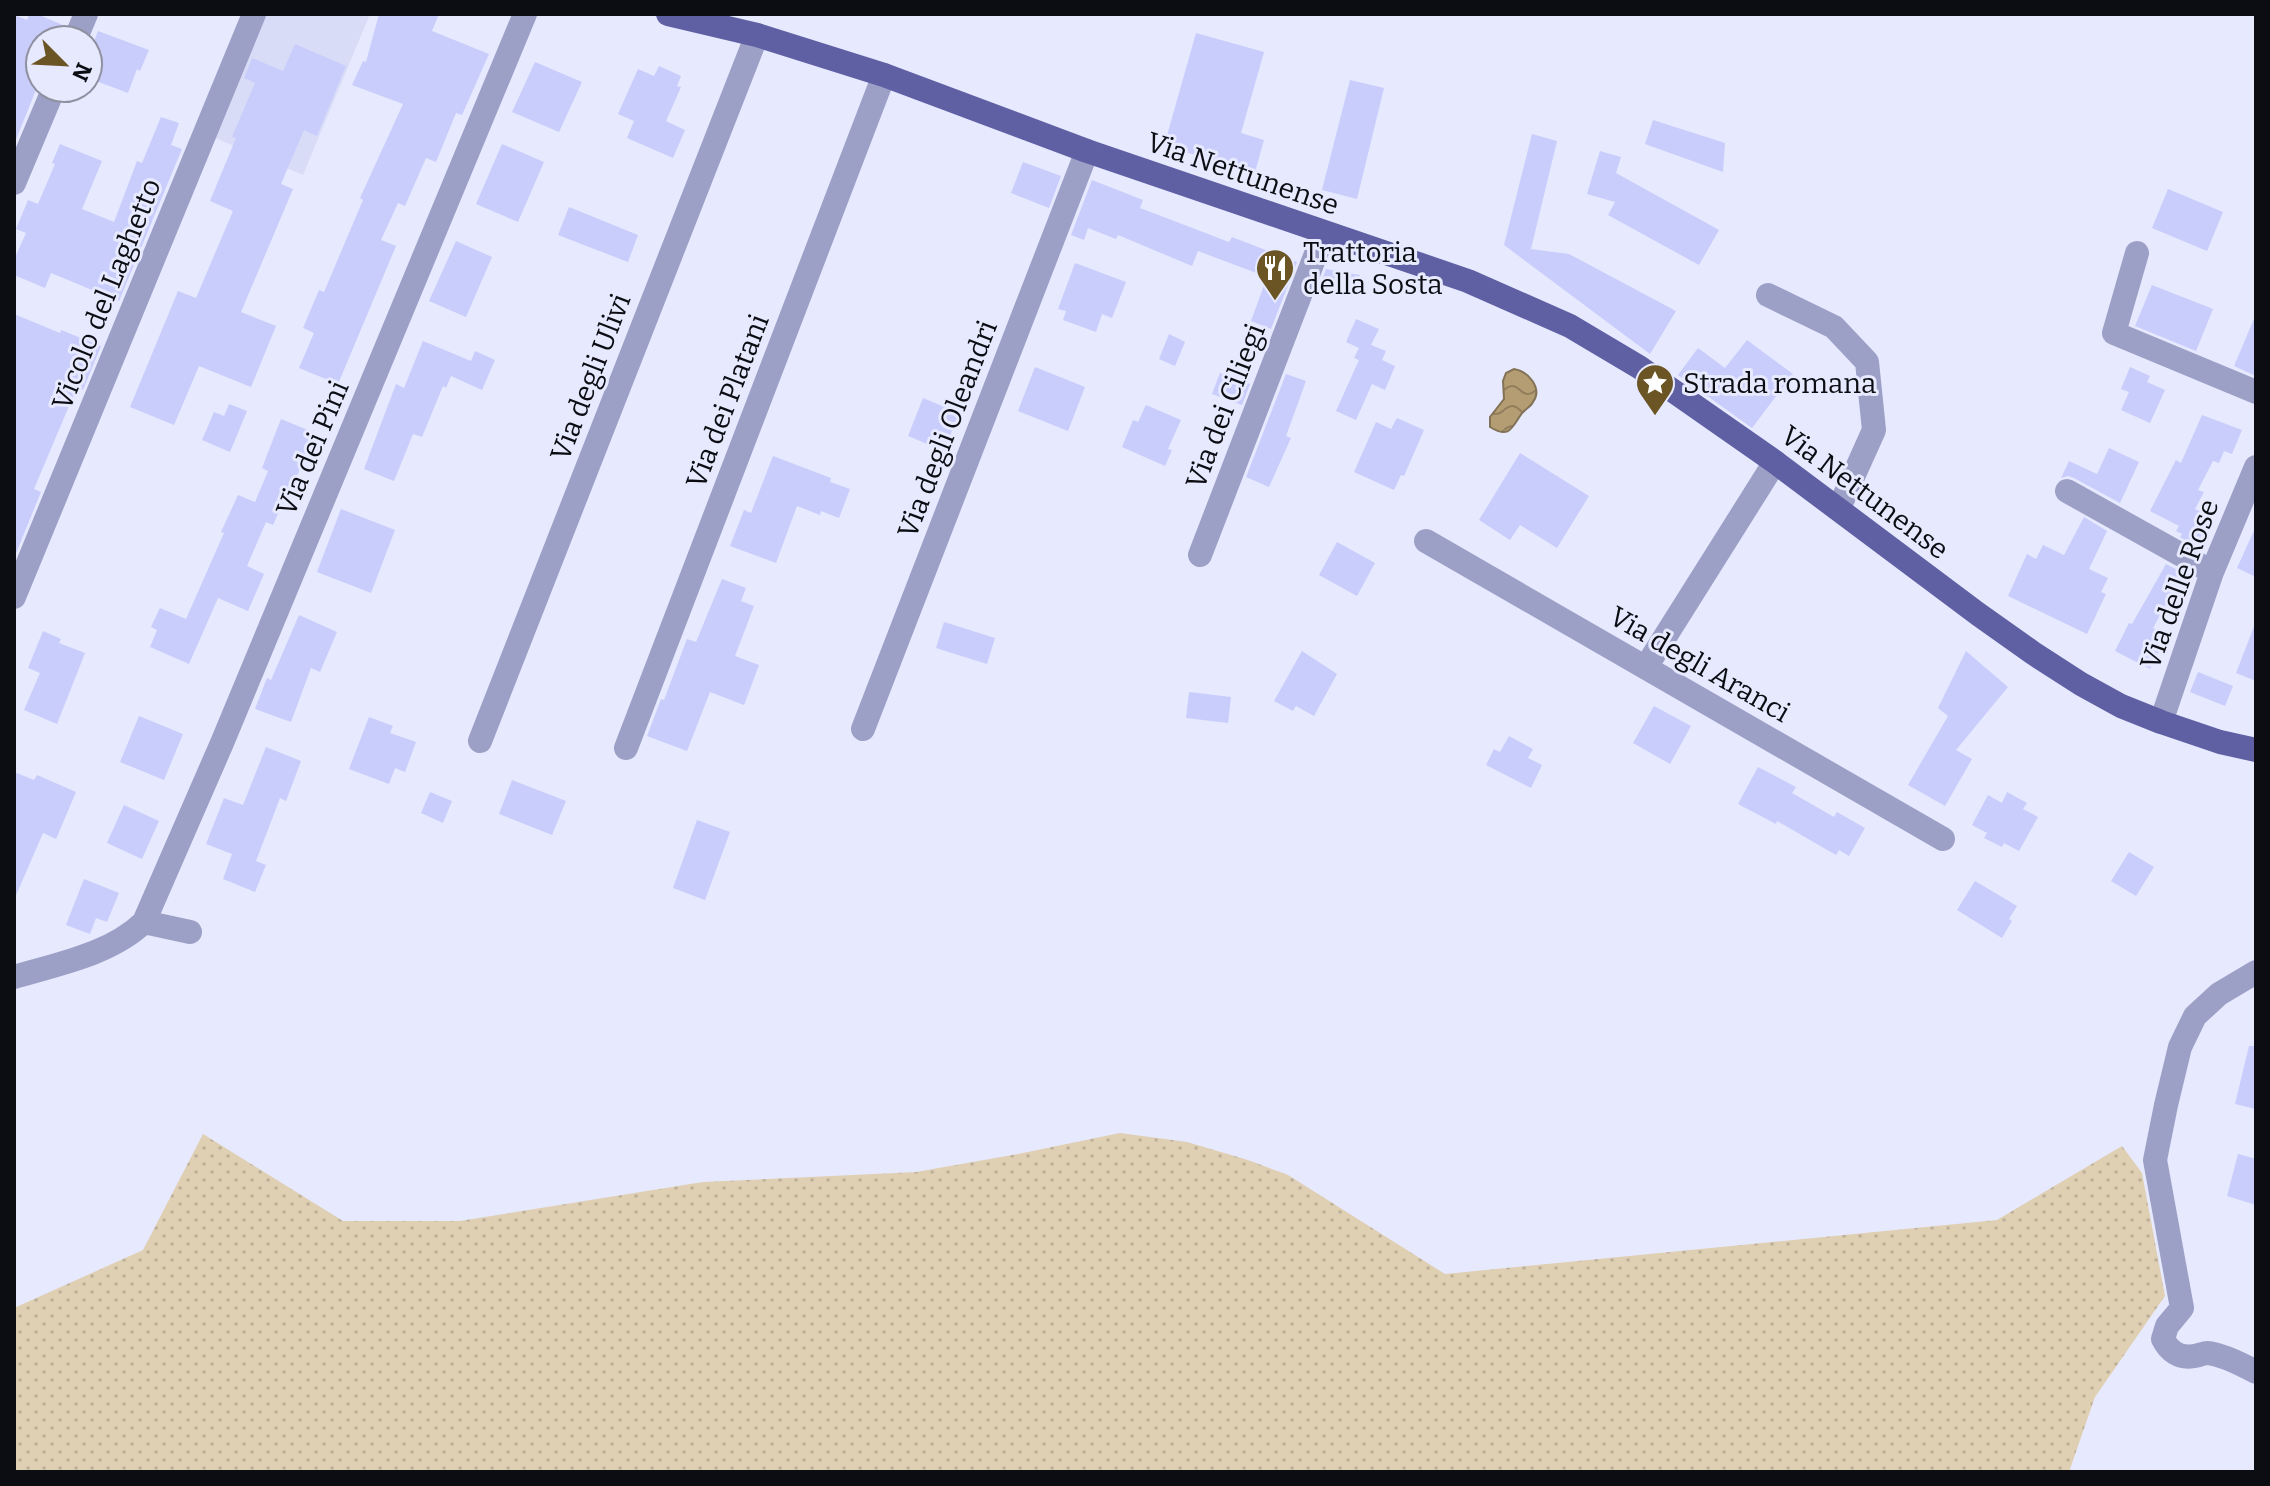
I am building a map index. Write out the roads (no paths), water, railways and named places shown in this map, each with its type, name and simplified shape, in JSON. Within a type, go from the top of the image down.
[{"type":"main road","name":"Via Nettunense","points":[[676,15],[757,35],[884,75],[1087,151],[1468,281],[1570,326],[1639,367],[1775,462],[2047,663],[2102,696],[2161,722],[2220,742],[2256,750]]},
{"type":"street","name":"Vicolo del Laghetto","points":[[14,597],[254,14]]},
{"type":"street","name":"Via dei Pini","points":[[144,919],[222,743],[525,14]]},
{"type":"street","name":"Via degli Ulivi","points":[[480,741],[757,35]]},
{"type":"street","name":"Via dei Platani","points":[[626,748],[884,75]]},
{"type":"street","points":[[14,183],[47,104]]},
{"type":"street","name":"Via degli Oleandri","points":[[863,729],[1087,151]]},
{"type":"street","name":"Via dei Ciliegi","points":[[1200,555],[1324,233]]},
{"type":"street","points":[[2137,253],[2114,333],[2256,392]]},
{"type":"street","points":[[1768,295],[1834,327],[1867,362],[1874,430],[1839,508]]},
{"type":"street","points":[[1646,667],[1775,462]]},
{"type":"street","name":"Via delle Rose","points":[[2161,722],[2212,572],[2256,467]]},
{"type":"street","points":[[2067,491],[2212,572]]},
{"type":"street","name":"Via degli Aranci","points":[[1426,541],[1943,839]]},
{"type":"street","points":[[14,977],[102,949],[144,919],[190,932]]},
{"type":"street","points":[[2256,972],[2209,1001],[2191,1021],[2177,1056],[2155,1160],[2182,1308],[2167,1326],[2163,1339],[2167,1348],[2177,1355],[2191,1357],[2206,1353],[2256,1372]]},
{"type":"water","points":[[1514,369],[1532,381],[1536,397],[1511,429],[1501,432],[1490,427],[1490,417],[1504,399],[1506,373]]},
{"type":"place","name":"Trattoria della Sosta","points":[[1275,302]]},
{"type":"place","name":"Strada romana","points":[[1655,417]]}]
